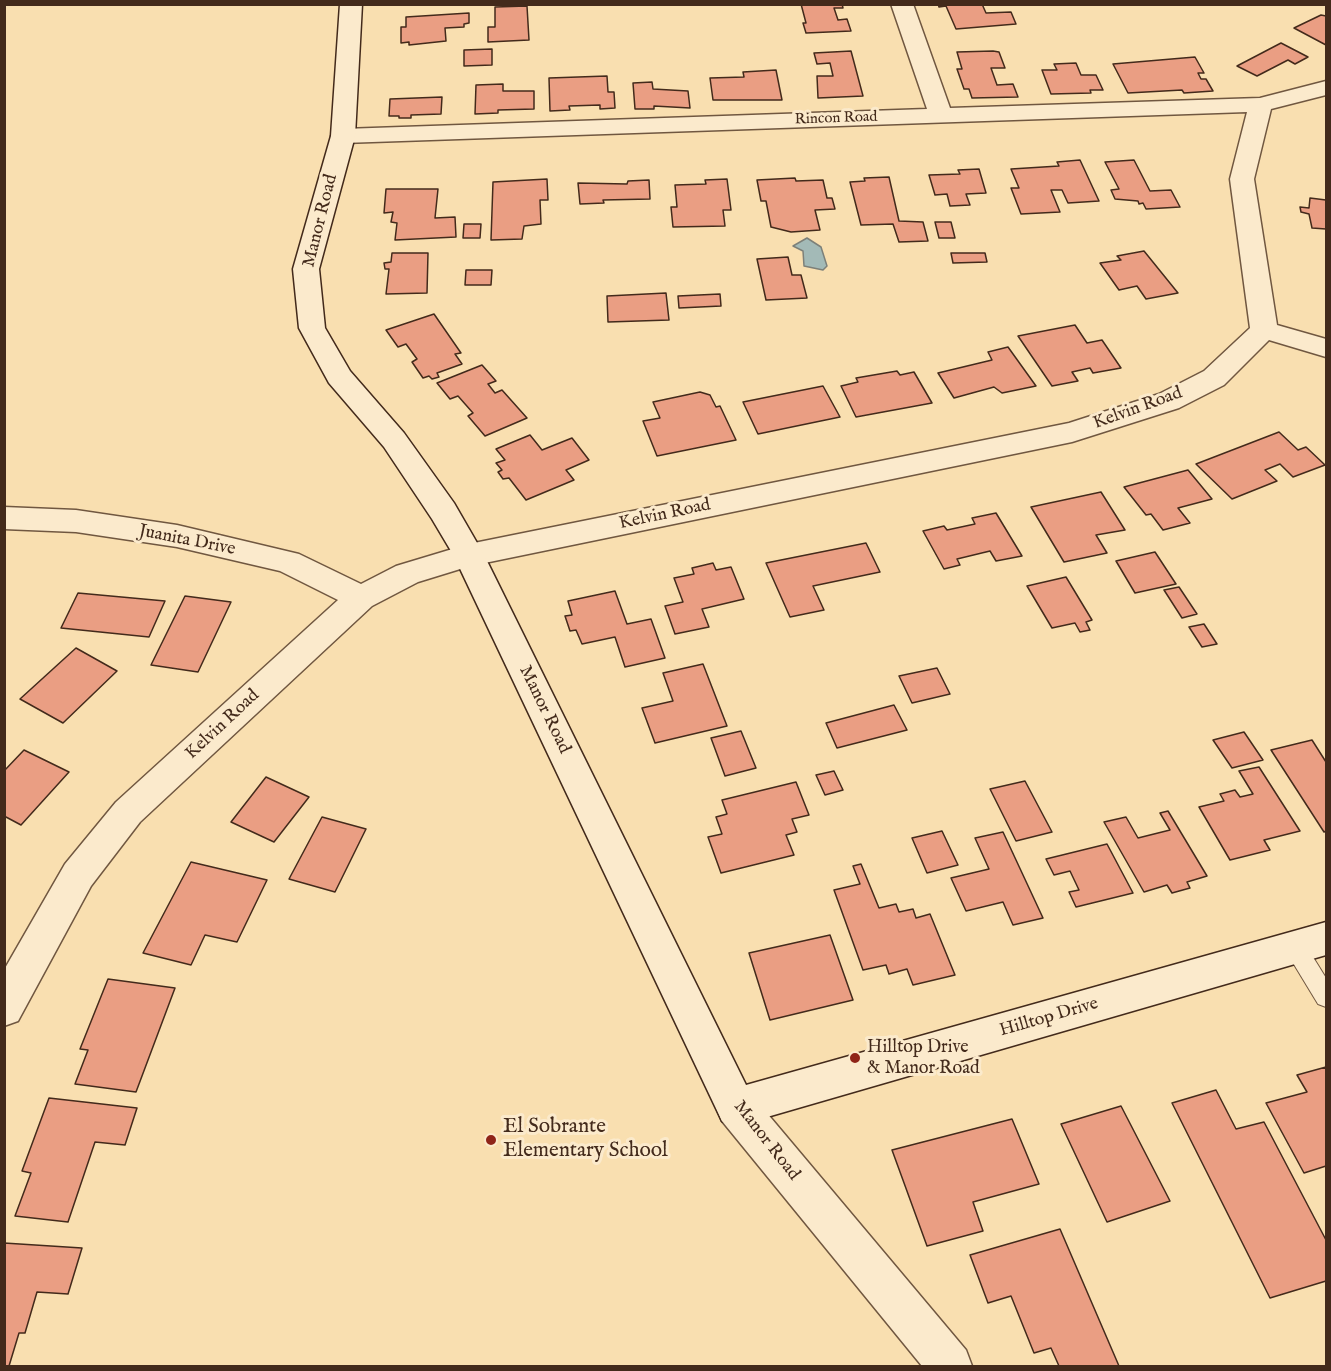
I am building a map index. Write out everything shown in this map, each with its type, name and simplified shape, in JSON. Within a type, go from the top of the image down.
[{"type":"street","name":"Manor Road","points":[[351,4],[343,136],[306,269],[312,328],[339,376],[394,440],[443,511],[469,555],[736,1107],[950,1366]]},
{"type":"street","points":[[902,4],[941,116]]},
{"type":"street","name":"Rincon Road","points":[[343,136],[1260,105],[1326,88]]},
{"type":"street","points":[[1260,105],[1242,179],[1264,330],[1326,348]]},
{"type":"street","name":"Kelvin Road","points":[[4,1009],[78,875],[128,812],[361,598],[407,574],[469,555],[1072,432],[1169,401],[1214,378],[1264,330]]},
{"type":"street","name":"Juanita Drive","points":[[4,518],[76,521],[177,536],[288,562],[361,598]]},
{"type":"street","name":"Hilltop Drive","points":[[736,1107],[1311,944]]},
{"type":"lane","points":[[1311,944],[1326,997]]},
{"type":"water","points":[[807,238],[821,247],[827,266],[823,270],[804,266],[803,251],[793,246]]},
{"type":"building","points":[[801,4],[842,4],[843,8],[834,8],[838,20],[847,19],[851,31],[806,33]]},
{"type":"building","points":[[938,4],[982,4],[986,13],[1011,12],[1016,24],[956,29],[946,6],[939,7]]},
{"type":"building","points":[[527,6],[529,40],[488,42],[488,27],[495,27],[495,7]]},
{"type":"building","points":[[469,13],[469,23],[464,24],[464,27],[445,28],[446,41],[409,45],[409,42],[401,43],[401,27],[406,27],[406,17]]},
{"type":"building","points":[[1321,15],[1326,16],[1326,45],[1294,28]]},
{"type":"building","points":[[1281,43],[1308,57],[1295,64],[1288,60],[1257,76],[1237,66]]},
{"type":"building","points":[[492,49],[492,65],[464,66],[464,50]]},
{"type":"building","points":[[851,51],[863,96],[818,98],[817,76],[833,76],[830,63],[817,64],[814,53]]},
{"type":"building","points":[[957,52],[999,52],[1005,68],[991,68],[997,85],[1013,84],[1018,97],[972,98],[969,89],[964,89],[957,69],[962,69]]},
{"type":"building","points":[[1195,57],[1204,73],[1198,73],[1201,79],[1206,79],[1213,91],[1128,93],[1113,64]]},
{"type":"building","points":[[1076,63],[1081,75],[1096,75],[1103,90],[1090,90],[1091,93],[1051,94],[1042,70],[1057,70],[1054,64]]},
{"type":"building","points":[[776,70],[782,100],[713,100],[710,78],[744,77],[743,72]]},
{"type":"building","points":[[607,76],[608,92],[614,92],[615,108],[600,109],[600,105],[569,106],[570,110],[550,111],[549,78]]},
{"type":"building","points":[[652,82],[653,89],[688,91],[690,108],[654,106],[654,109],[635,109],[633,83]]},
{"type":"building","points":[[503,84],[503,91],[534,91],[534,109],[498,110],[498,113],[475,114],[476,85]]},
{"type":"building","points":[[442,97],[441,114],[411,115],[411,118],[389,116],[390,99]]},
{"type":"building","points":[[1080,160],[1099,201],[1068,203],[1062,190],[1051,190],[1060,212],[1021,214],[1011,188],[1019,188],[1011,169],[1059,166],[1057,162]]},
{"type":"building","points":[[1134,160],[1150,191],[1171,190],[1180,207],[1146,209],[1143,203],[1139,204],[1138,201],[1115,199],[1111,190],[1119,189],[1105,162]]},
{"type":"building","points":[[979,169],[986,193],[966,194],[970,205],[950,206],[947,194],[935,195],[929,175],[960,174],[958,170]]},
{"type":"building","points":[[889,177],[899,221],[923,222],[928,241],[899,242],[893,224],[861,225],[850,182],[865,181],[864,178]]},
{"type":"building","points":[[795,178],[796,181],[823,180],[827,198],[832,198],[835,209],[815,210],[820,230],[791,232],[771,227],[766,201],[761,201],[757,180]]},
{"type":"building","points":[[547,179],[548,200],[540,200],[541,224],[524,226],[522,239],[491,240],[493,182]]},
{"type":"building","points":[[727,179],[731,210],[723,210],[725,226],[673,227],[671,207],[677,207],[675,185],[706,184],[705,180]]},
{"type":"building","points":[[649,180],[650,199],[603,200],[604,203],[580,204],[578,183],[627,184],[628,181]]},
{"type":"building","points":[[386,189],[438,189],[435,218],[455,217],[456,237],[395,240],[397,223],[391,222],[393,212],[384,213]]},
{"type":"building","points":[[1310,198],[1326,200],[1326,229],[1312,228],[1309,214],[1301,212],[1300,207],[1309,208]]},
{"type":"building","points":[[935,222],[951,222],[955,238],[939,238]]},
{"type":"building","points":[[464,224],[481,224],[480,238],[463,238]]},
{"type":"building","points":[[1144,251],[1178,293],[1146,299],[1137,286],[1119,290],[1100,263],[1121,260],[1117,256]]},
{"type":"building","points":[[392,253],[428,253],[427,293],[386,294],[389,269],[385,269],[384,263],[391,262]]},
{"type":"building","points":[[951,253],[985,253],[987,262],[953,263]]},
{"type":"building","points":[[788,257],[792,275],[801,275],[807,298],[766,300],[757,259]]},
{"type":"building","points":[[466,270],[492,270],[491,285],[465,285]]},
{"type":"building","points":[[666,293],[669,320],[608,322],[607,296]]},
{"type":"building","points":[[720,294],[721,306],[679,308],[678,296]]},
{"type":"building","points":[[434,314],[461,353],[455,354],[462,364],[437,373],[439,377],[432,379],[429,376],[423,378],[412,362],[417,359],[406,344],[398,347],[386,330]]},
{"type":"building","points":[[1075,325],[1087,343],[1102,340],[1121,368],[1093,373],[1090,368],[1072,372],[1078,381],[1052,386],[1018,336]]},
{"type":"building","points":[[1008,347],[1036,386],[1002,393],[994,387],[954,398],[938,373],[992,360],[988,352]]},
{"type":"building","points":[[482,365],[496,381],[488,384],[495,393],[502,390],[527,418],[485,436],[468,416],[473,413],[458,396],[450,399],[437,383]]},
{"type":"building","points":[[897,371],[900,375],[914,372],[932,403],[856,417],[841,386],[858,382],[856,378]]},
{"type":"building","points":[[823,386],[840,417],[758,434],[743,402]]},
{"type":"building","points":[[700,392],[710,395],[716,407],[720,406],[736,440],[657,456],[643,421],[660,418],[653,402]]},
{"type":"building","points":[[1279,432],[1298,450],[1306,447],[1325,465],[1293,477],[1280,464],[1265,470],[1277,481],[1232,499],[1196,464]]},
{"type":"building","points":[[530,435],[542,450],[572,438],[589,460],[566,470],[574,480],[526,500],[509,478],[503,479],[498,472],[502,470],[496,463],[505,460],[496,449]]},
{"type":"building","points":[[1188,470],[1212,499],[1178,508],[1190,523],[1163,530],[1151,514],[1146,515],[1124,487]]},
{"type":"building","points":[[1101,492],[1125,530],[1096,535],[1107,553],[1064,562],[1031,507]]},
{"type":"building","points":[[996,513],[1022,556],[996,561],[990,551],[957,559],[960,565],[944,569],[923,531],[944,526],[947,530],[975,524],[972,518]]},
{"type":"building","points":[[866,543],[880,572],[813,586],[824,610],[790,617],[766,563]]},
{"type":"building","points":[[1155,552],[1176,584],[1135,593],[1116,561]]},
{"type":"building","points":[[713,563],[716,570],[731,567],[744,599],[702,609],[709,627],[675,634],[665,606],[683,602],[674,578],[694,574],[692,568]]},
{"type":"building","points":[[1066,577],[1092,620],[1086,622],[1090,630],[1080,632],[1075,623],[1052,628],[1027,586]]},
{"type":"building","points":[[1179,587],[1197,614],[1182,618],[1164,590]]},
{"type":"building","points":[[615,591],[627,624],[651,619],[665,658],[625,667],[615,637],[582,644],[576,630],[570,631],[565,616],[572,615],[568,601]]},
{"type":"building","points":[[78,593],[165,601],[149,637],[61,628]]},
{"type":"building","points":[[185,596],[231,602],[198,672],[151,665]]},
{"type":"building","points":[[1204,624],[1217,644],[1202,647],[1189,627]]},
{"type":"building","points":[[76,648],[117,671],[63,723],[20,699]]},
{"type":"building","points":[[703,664],[727,726],[655,743],[642,708],[673,701],[663,673]]},
{"type":"building","points":[[937,668],[950,694],[912,703],[899,676]]},
{"type":"building","points":[[894,705],[907,730],[837,748],[826,723]]},
{"type":"building","points":[[741,731],[756,768],[725,776],[711,738]]},
{"type":"building","points":[[1244,732],[1263,760],[1232,768],[1213,740]]},
{"type":"building","points":[[1312,740],[1326,762],[1326,831],[1324,832],[1271,750]]},
{"type":"building","points":[[24,750],[69,772],[21,825],[6,817],[4,819],[4,771]]},
{"type":"building","points":[[1259,767],[1300,831],[1264,840],[1270,850],[1230,860],[1199,807],[1224,801],[1220,794],[1235,790],[1240,797],[1253,794],[1239,771]]},
{"type":"building","points":[[834,771],[843,790],[825,795],[816,775]]},
{"type":"building","points":[[266,777],[309,797],[274,842],[231,822]]},
{"type":"building","points":[[1025,781],[1052,832],[1016,841],[990,789]]},
{"type":"building","points":[[796,782],[809,815],[792,819],[797,832],[786,835],[794,855],[721,873],[708,837],[722,834],[716,817],[727,814],[722,800]]},
{"type":"building","points":[[1168,811],[1207,876],[1187,882],[1190,888],[1172,893],[1167,885],[1144,892],[1104,822],[1126,817],[1138,838],[1170,830],[1160,813]]},
{"type":"building","points":[[322,817],[366,829],[335,892],[289,879]]},
{"type":"building","points":[[942,831],[958,865],[927,873],[912,838]]},
{"type":"building","points":[[1003,832],[1043,918],[1013,925],[1003,902],[966,911],[951,878],[989,869],[975,838]]},
{"type":"building","points":[[1107,844],[1133,893],[1076,907],[1069,892],[1079,890],[1070,871],[1054,875],[1046,859]]},
{"type":"building","points":[[191,862],[267,880],[237,942],[205,935],[191,965],[143,953]]},
{"type":"building","points":[[861,864],[879,908],[896,904],[899,912],[913,909],[916,918],[930,914],[955,975],[913,985],[907,969],[889,974],[886,965],[863,970],[834,890],[860,884],[853,866]]},
{"type":"building","points":[[830,935],[853,1000],[770,1020],[749,953]]},
{"type":"building","points":[[108,979],[175,988],[136,1092],[75,1084],[88,1050],[80,1049]]},
{"type":"building","points":[[1326,1067],[1326,1166],[1304,1173],[1266,1103],[1307,1092],[1297,1075]]},
{"type":"building","points":[[1216,1090],[1236,1129],[1264,1122],[1326,1240],[1326,1281],[1270,1298],[1172,1103]]},
{"type":"building","points":[[49,1098],[137,1108],[125,1145],[95,1142],[68,1222],[15,1216],[31,1173],[22,1171]]},
{"type":"building","points":[[1121,1106],[1170,1201],[1107,1222],[1061,1124]]},
{"type":"building","points":[[1012,1119],[1039,1184],[973,1202],[983,1231],[927,1246],[892,1150]]},
{"type":"building","points":[[1060,1229],[1119,1366],[1059,1366],[1051,1348],[1034,1353],[1011,1296],[988,1303],[970,1255]]},
{"type":"building","points":[[4,1243],[82,1248],[68,1294],[37,1292],[25,1333],[19,1333],[9,1366],[4,1366]]},
{"type":"place","name":"Hilltop Drive & Manor Road","points":[[855,1058]]},
{"type":"place","name":"El Sobrante Elementary School","points":[[491,1140]]}]
